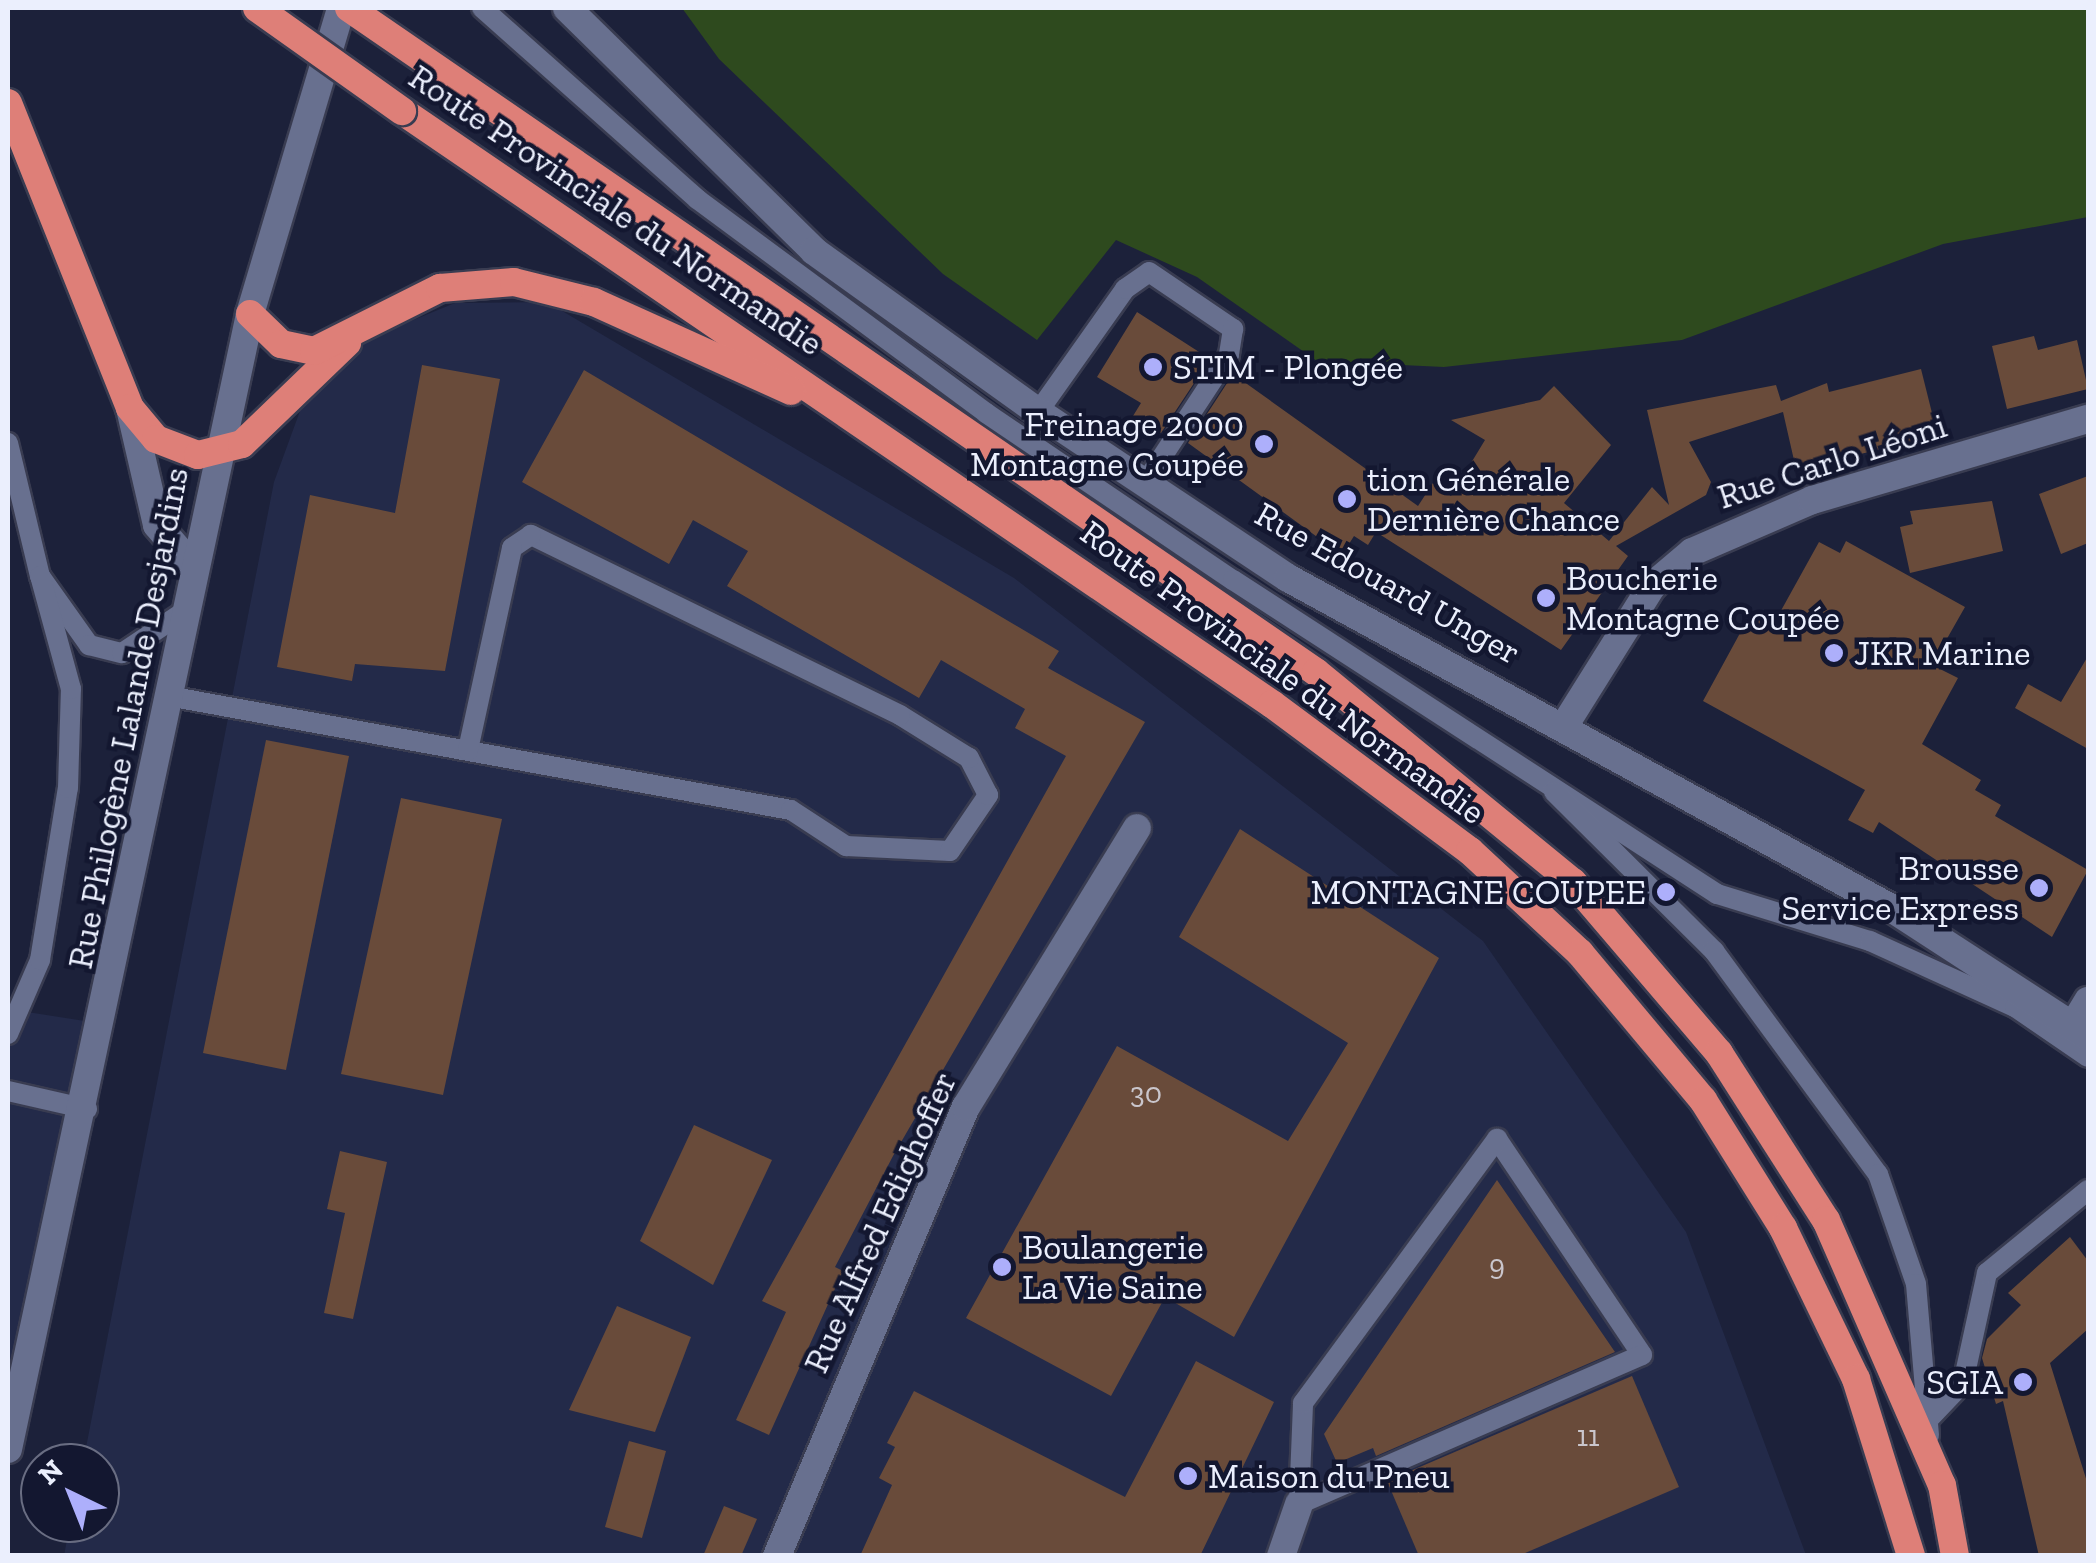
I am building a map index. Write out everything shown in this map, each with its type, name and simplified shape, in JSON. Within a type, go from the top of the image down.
[{"type":"highway","name":"Route Provinciale du Normandie","points":[[256,8],[1272,704],[1470,851],[1580,954],[1703,1100],[1783,1228],[1856,1379],[1910,1556]]},
{"type":"highway","name":"Route Provinciale du Normandie","points":[[345,8],[1316,672],[1573,882],[1662,980],[1775,1138],[1826,1220],[1922,1426],[1942,1485],[1954,1556]]},
{"type":"highway","points":[[8,103],[130,408],[176,452],[220,456],[269,422],[365,324]]},
{"type":"highway","points":[[250,314],[281,344],[314,351],[440,288],[514,282],[594,302],[869,428]]},
{"type":"street","name":"Rue Philogène Lalande Desjardins","points":[[8,1450],[88,1109],[185,612],[250,314],[345,8]]},
{"type":"street","name":"Rue Edouard Unger","points":[[567,8],[814,251],[1038,412],[1288,578],[1566,723],[2084,1020]]},
{"type":"street","points":[[130,408],[157,525],[194,568]]},
{"type":"street","name":"Rue Carlo Léoni","points":[[1566,723],[1668,571],[1716,539],[1812,500],[2088,420]]},
{"type":"street","name":"Rue Alfred Edighoffer","points":[[778,1556],[966,1108],[1136,828]]},
{"type":"street","points":[[1281,1556],[1299,1504]]},
{"type":"lane","points":[[482,8],[697,199],[1100,491],[1529,765],[1717,894],[1870,941],[2015,1008],[2088,1058]]},
{"type":"lane","points":[[1038,412],[1125,289],[1149,272],[1232,328],[1229,355],[1145,483]]},
{"type":"lane","points":[[8,444],[71,690],[68,788],[40,960],[8,1034]]},
{"type":"lane","points":[[168,696],[790,810],[846,846],[950,851],[988,795],[969,758],[900,715],[532,535],[512,548],[468,750]]},
{"type":"lane","points":[[40,576],[88,646],[122,654],[185,612]]},
{"type":"lane","points":[[1529,765],[1714,951],[1851,1130],[1894,1210],[1916,1284],[1922,1426]]},
{"type":"lane","points":[[8,1091],[88,1109]]},
{"type":"lane","points":[[1497,1138],[1642,1355],[1299,1504],[1303,1403],[1497,1138]]},
{"type":"lane","points":[[1922,1426],[1963,1382],[1987,1273],[2088,1190]]},
{"type":"shaded area","points":[[547,302],[1014,578],[1483,941],[1686,1232],[1806,1555],[64,1556],[66,1543],[120,1543],[120,1443],[87,1443],[274,482],[300,411],[367,339],[455,303]]},
{"type":"shaded area","points":[[8,1009],[104,1024],[8,1449]]},
{"type":"green space","points":[[682,8],[2088,8],[2088,217],[1943,244],[1682,340],[1444,367],[1317,361],[1197,277],[1116,240],[1037,340],[943,274],[719,59]]},
{"type":"building","name":"STIM - Plongée","points":[[1137,312],[1210,359],[1161,433],[1133,416],[1141,403],[1097,377]]},
{"type":"building","points":[[2034,336],[2038,350],[2077,340],[2088,389],[2007,409],[1992,346]]},
{"type":"building","points":[[422,365],[500,379],[445,671],[355,664],[352,681],[277,667],[310,495],[395,513]]},
{"type":"building","points":[[1921,369],[1934,421],[1912,426],[1916,441],[1796,469],[1783,412],[1689,442],[1711,482],[1706,495],[1616,546],[1628,556],[1561,650],[1376,532],[1368,545],[1354,536],[1342,555],[1188,443],[1233,374],[1418,506],[1433,483],[1451,496],[1485,440],[1451,420],[1540,400],[1554,386],[1611,445],[1564,503],[1609,541],[1652,487],[1669,505],[1647,410],[1776,385],[1781,401],[1827,383],[1829,392]]},
{"type":"building","points":[[584,370],[1059,651],[1048,668],[1145,722],[893,1156],[835,1267],[843,1271],[769,1435],[736,1420],[786,1312],[762,1301],[1066,756],[1015,728],[1025,709],[941,660],[919,698],[727,586],[748,551],[693,520],[669,564],[522,482]]},
{"type":"building","points":[[2088,476],[2088,543],[2061,554],[2039,494]]},
{"type":"building","points":[[1992,501],[2003,551],[1910,573],[1900,527],[1913,524],[1910,511]]},
{"type":"building","name":"JKR Marine","points":[[1846,541],[1965,607],[1932,665],[1958,678],[1922,744],[1981,780],[1975,790],[2001,805],[1995,816],[2088,870],[2052,937],[1879,822],[1873,833],[1848,820],[1865,790],[1703,701],[1751,613],[1773,625],[1819,542],[1840,553]]},
{"type":"building","points":[[2088,656],[2088,749],[2015,708],[2028,684],[2061,702]]},
{"type":"building","points":[[266,740],[349,756],[286,1070],[203,1053]]},
{"type":"building","points":[[401,798],[502,819],[443,1095],[341,1074]]},
{"type":"building","points":[[1240,829],[1439,958],[1234,1337],[1165,1297],[1111,1396],[966,1318],[1117,1046],[1288,1141],[1348,1043],[1179,937]]},
{"type":"building","points":[[694,1125],[772,1160],[713,1285],[640,1241]]},
{"type":"building","points":[[340,1151],[387,1162],[353,1319],[324,1313],[345,1213],[327,1209]]},
{"type":"building","points":[[1497,1180],[1615,1352],[1376,1456],[1373,1448],[1337,1463],[1324,1434]]},
{"type":"building","name":"SGIA","points":[[2070,1237],[2088,1261],[2088,1329],[2050,1363],[2088,1485],[2088,1556],[2039,1556],[2003,1401],[1996,1404],[1982,1358],[1987,1339],[2021,1305],[2008,1293]]},
{"type":"building","points":[[617,1306],[691,1337],[655,1432],[569,1410]]},
{"type":"building","points":[[1196,1361],[1274,1402],[1200,1556],[860,1556],[892,1485],[879,1478],[895,1447],[887,1443],[914,1391],[1125,1497]]},
{"type":"building","points":[[1632,1376],[1679,1487],[1518,1556],[1419,1556],[1387,1481]]},
{"type":"building","points":[[629,1441],[666,1451],[642,1538],[605,1527]]},
{"type":"building","points":[[724,1506],[757,1519],[741,1556],[703,1556]]},
{"type":"place","name":"STIM - Plongée","points":[[1153,367]]},
{"type":"place","name":"Freinage 2000 Montagne Coupée","points":[[1264,444]]},
{"type":"place","name":"tion Générale Dernière Chance","points":[[1347,499]]},
{"type":"place","name":"Boucherie Montagne Coupée","points":[[1546,598]]},
{"type":"place","name":"JKR Marine","points":[[1834,653]]},
{"type":"place","name":"Brousse Service Express","points":[[2039,888]]},
{"type":"place","name":"MONTAGNE COUPEE","points":[[1666,892]]},
{"type":"place","name":"Boulangerie La Vie Saine","points":[[1002,1267]]},
{"type":"place","name":"SGIA","points":[[2023,1382]]},
{"type":"place","name":"Maison du Pneu","points":[[1188,1476]]}]
